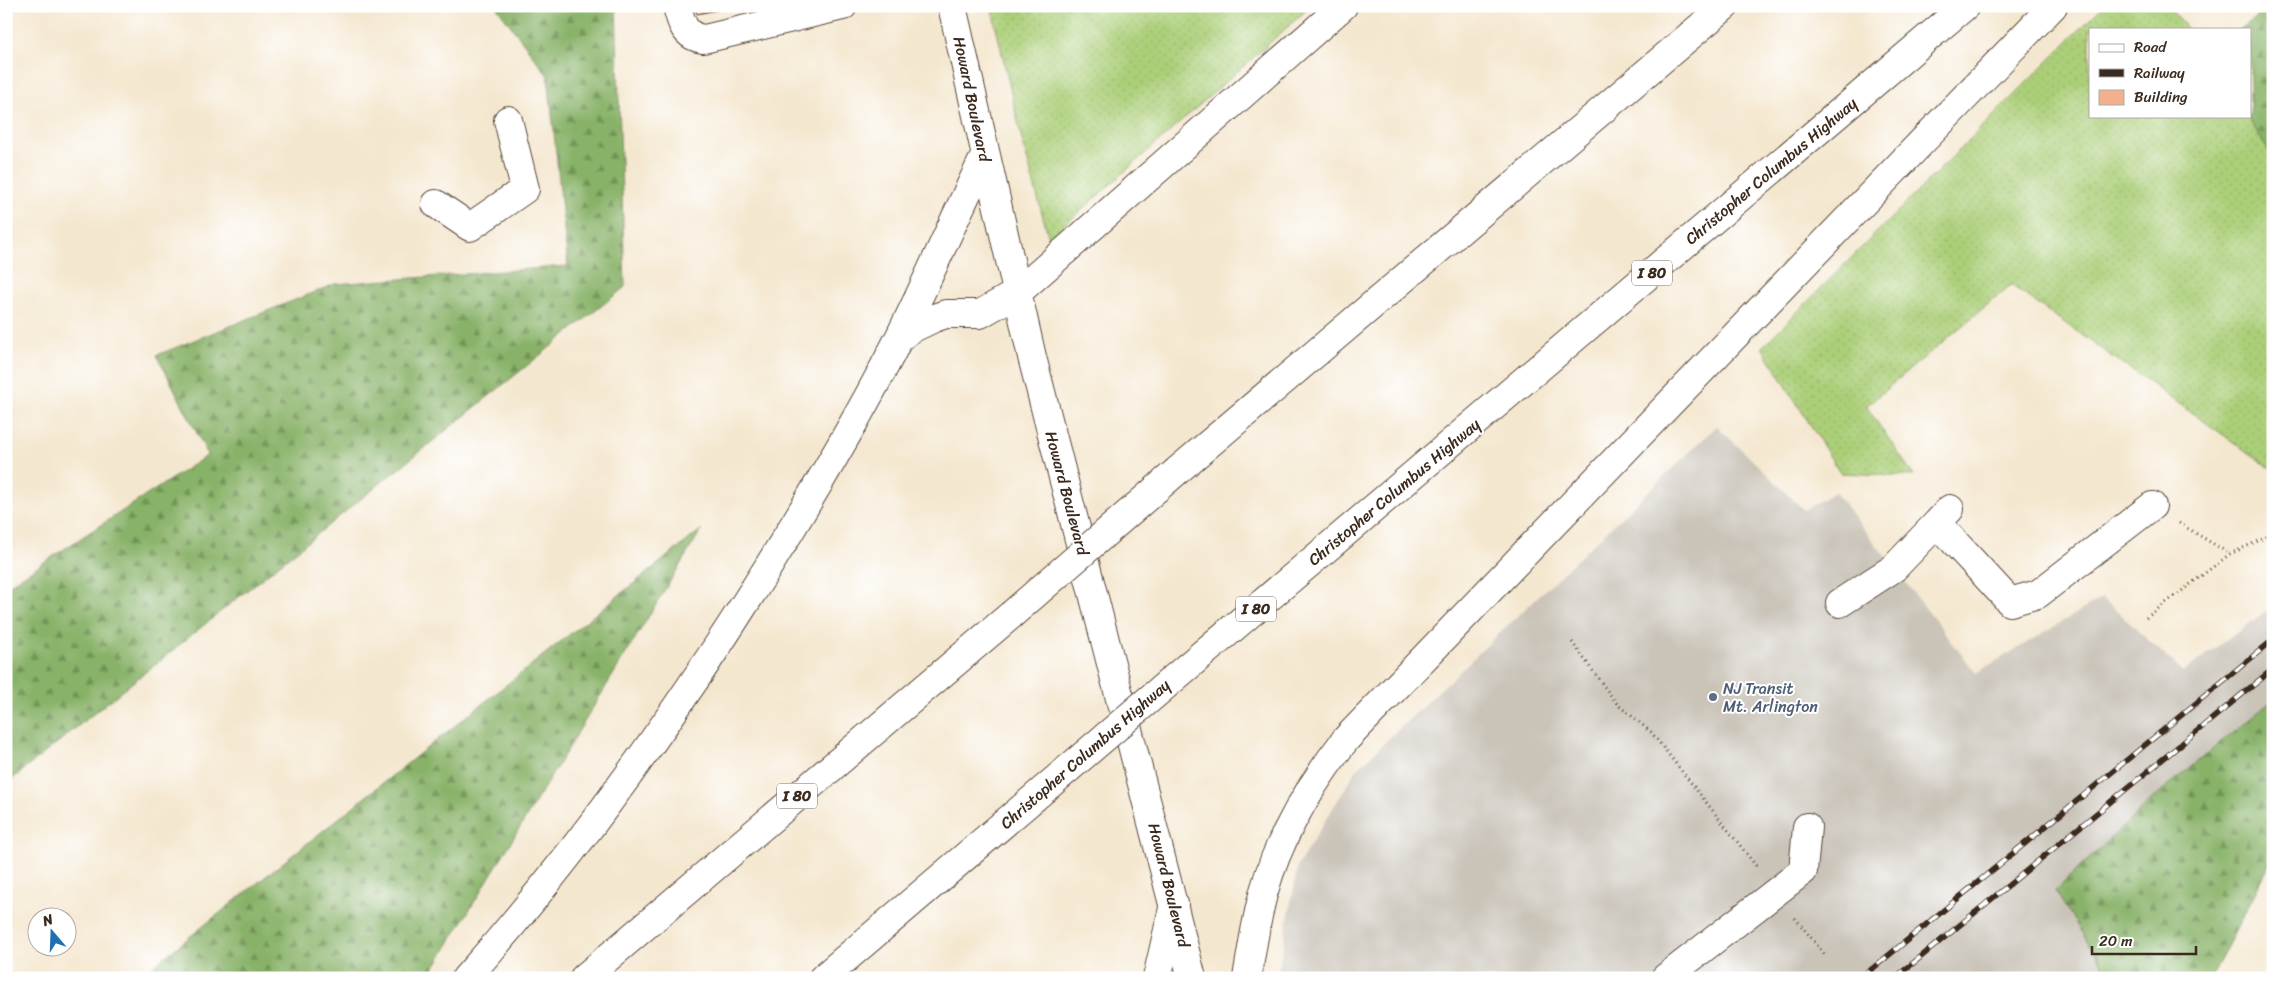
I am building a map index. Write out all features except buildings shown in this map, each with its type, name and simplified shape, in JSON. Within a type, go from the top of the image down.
[{"type":"main road","points":[[677,6],[682,26],[687,33],[696,38],[704,39],[843,6]]},
{"type":"main road","name":"Howard Boulevard","points":[[952,6],[1017,293],[1192,978]]},
{"type":"main road","points":[[899,338],[911,329],[946,314],[980,314],[1017,293],[1343,6]]},
{"type":"main road","name":"I 80","points":[[584,978],[1725,6]]},
{"type":"main road","name":"Christopher Columbus Highway","points":[[823,978],[1965,6]]},
{"type":"main road","points":[[1247,978],[1263,892],[1286,830],[1322,770],[1346,739],[2053,6]]},
{"type":"main road","points":[[436,204],[470,227],[524,189],[508,120]]},
{"type":"main road","points":[[466,978],[572,850],[667,722],[740,612],[813,494],[899,338],[985,156]]},
{"type":"main road","points":[[1840,603],[1894,568],[1944,516],[2010,602],[2038,594],[2152,506]]},
{"type":"main road","points":[[1665,978],[1803,871],[1807,827]]},
{"type":"main road","points":[[1157,978],[1174,904]]},
{"type":"path","points":[[2152,506],[2230,554]]},
{"type":"path","points":[[2146,618],[2230,554],[2273,534]]},
{"type":"path","points":[[1572,642],[1617,704],[1651,732],[1826,956]]},
{"type":"shaded area","name":"NJ Transit Mt. Arlington","points":[[1717,426],[1804,510],[1835,492],[1976,673],[2102,598],[2183,672],[2273,606],[2273,700],[2154,797],[2056,890],[2111,978],[1277,978],[1298,865],[1357,769]]},
{"type":"green space","points":[[496,6],[616,6],[625,287],[6,784],[6,587],[208,455],[157,355],[335,284],[568,266],[548,76]]},
{"type":"green space","points":[[991,6],[1311,6],[1049,239],[1023,144]]},
{"type":"green space","points":[[2103,6],[2167,6],[2187,28],[2089,28],[2089,118],[2248,118],[2273,158],[2273,470],[2011,285],[1866,406],[1914,476],[1840,473],[1762,347]]},
{"type":"green space","points":[[2273,7],[2273,158],[2248,118],[2252,118],[2252,28],[2241,28]]},
{"type":"green space","points":[[702,529],[428,978],[138,978]]},
{"type":"green space","points":[[2273,700],[2273,858],[2211,978],[2111,978],[2055,891],[2154,797]]},
{"type":"railway","points":[[1861,978],[2273,640]]},
{"type":"railway","points":[[1895,978],[2273,669]]},
{"type":"place","name":"NJ Transit Mt. Arlington","points":[[1713,697]]}]
